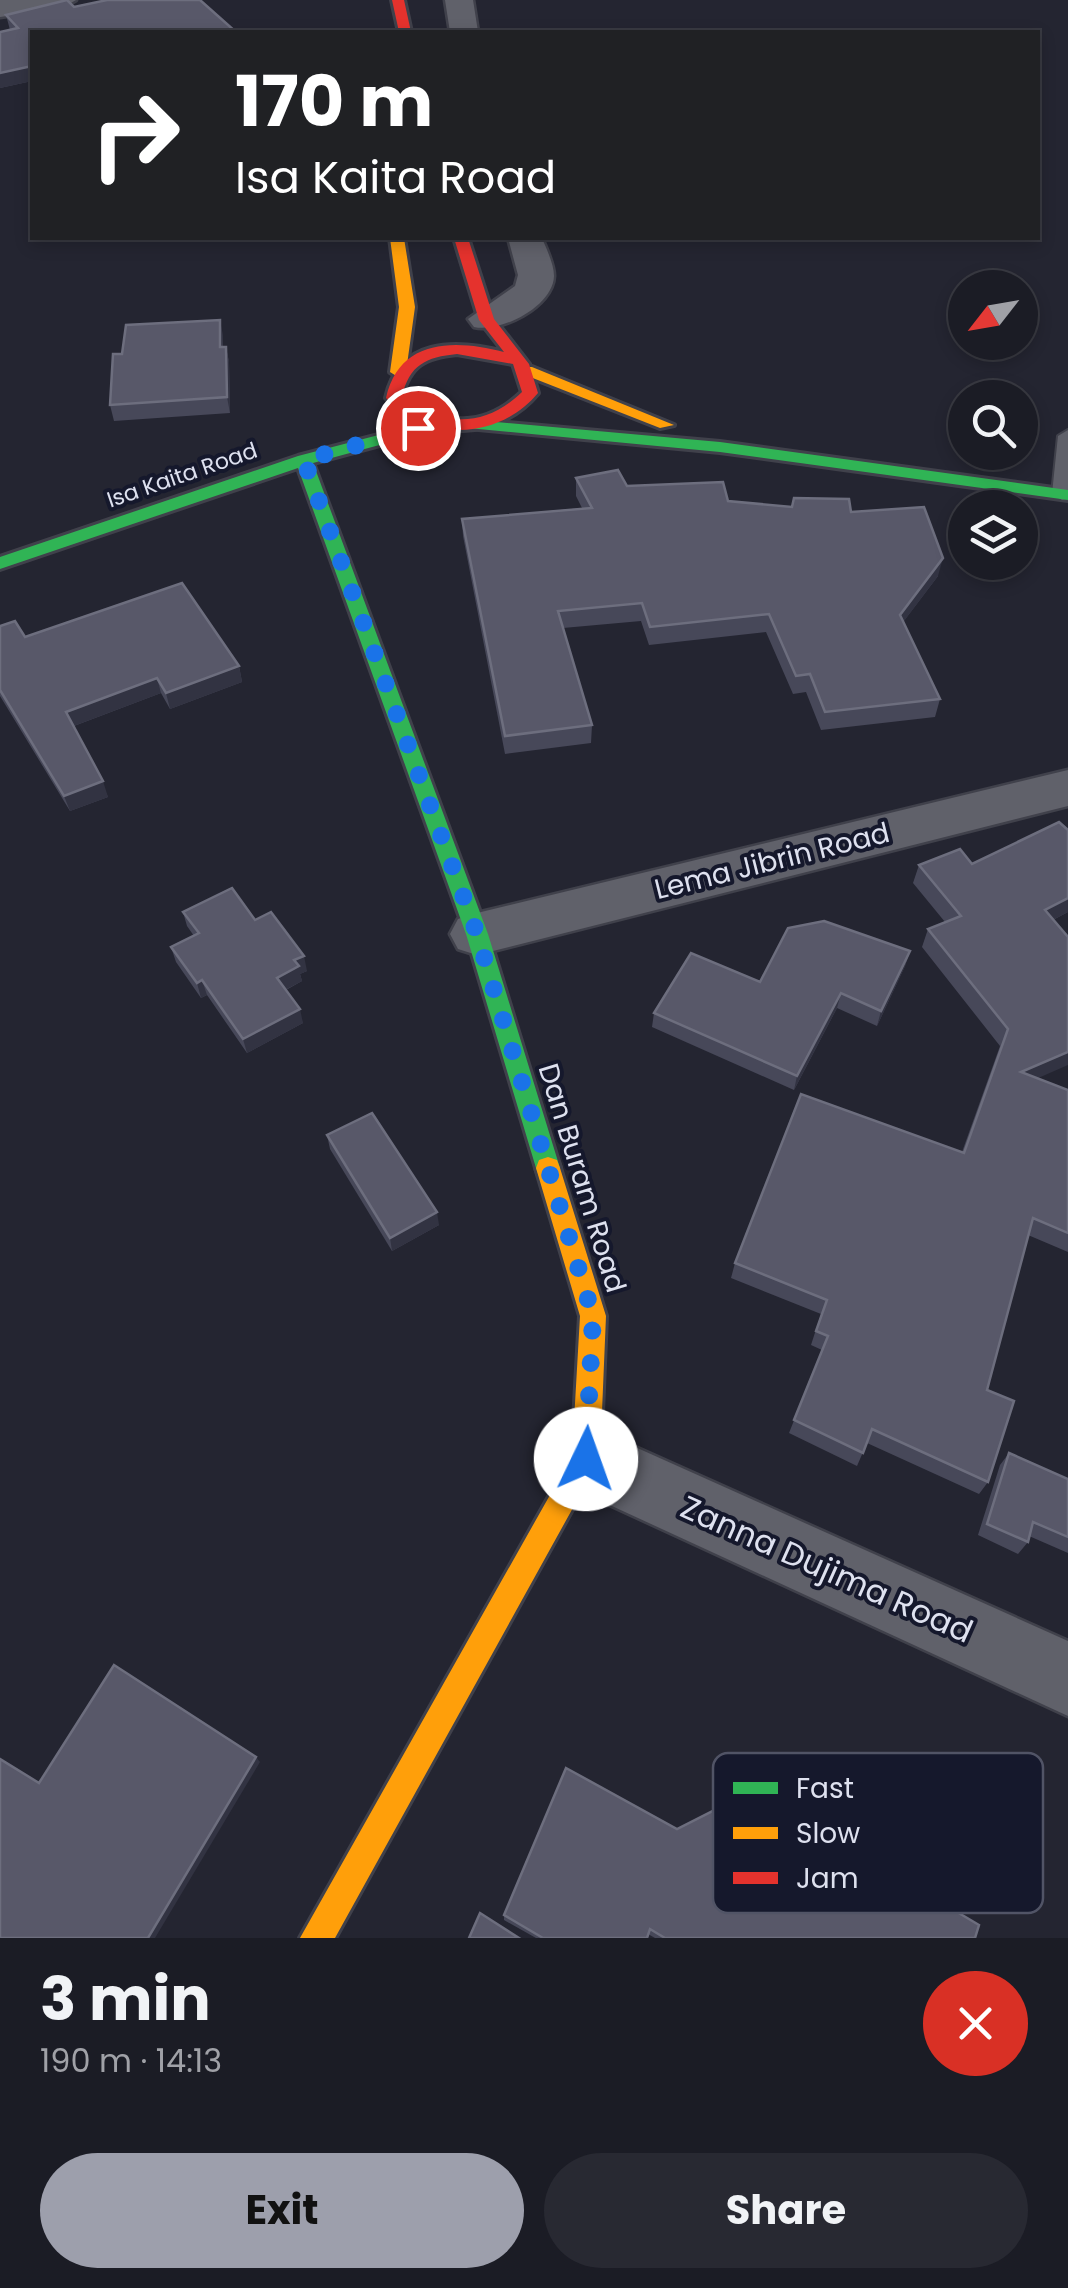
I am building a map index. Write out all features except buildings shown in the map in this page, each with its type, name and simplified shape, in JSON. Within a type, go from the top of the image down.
[{"type":"street","points":[[0,8],[62,0]]},
{"type":"street","points":[[398,0],[405,30]]},
{"type":"street","points":[[459,0],[457,8],[463,30]]},
{"type":"street","points":[[396,240],[407,307],[394,398],[404,409],[440,424],[720,447],[1065,494]]},
{"type":"street","points":[[461,240],[486,319],[531,381],[524,404],[494,421],[474,425]]},
{"type":"street","points":[[486,319],[532,292],[536,275],[525,240]]},
{"type":"street","points":[[367,402],[411,360],[450,348],[494,351],[720,447]]},
{"type":"street","name":"Isa Kaita Road","points":[[0,563],[304,460],[440,424]]},
{"type":"street","name":"Dan Buram Road","points":[[304,460],[477,934],[593,1316],[586,1459],[317,1938]]},
{"type":"street","name":"Lema Jibrin Road","points":[[477,934],[1068,788]]},
{"type":"street","name":"Zanna Dujima Road","points":[[586,1459],[1068,1678]]},
{"type":"lane","points":[[1065,494],[1068,436]]},
{"type":"traffic: fast","points":[[0,563],[304,460],[440,424]]},
{"type":"traffic: fast","points":[[474,425],[720,447],[1068,495]]},
{"type":"traffic: fast","points":[[304,460],[477,934],[548,1168]]},
{"type":"traffic: slow","points":[[397,240],[407,307],[398,372]]},
{"type":"traffic: slow","points":[[526,370],[666,425]]},
{"type":"traffic: slow","points":[[317,1938],[586,1459],[593,1316],[548,1168]]},
{"type":"traffic: jam","points":[[398,0],[405,30]]},
{"type":"traffic: jam","points":[[462,240],[487,320],[521,364],[530,393],[499,418],[464,426],[427,419],[394,398],[398,379],[408,365],[422,356],[457,350],[513,359]]},
{"type":"route","points":[[418,428],[304,460],[477,934],[593,1316],[586,1459]]}]
